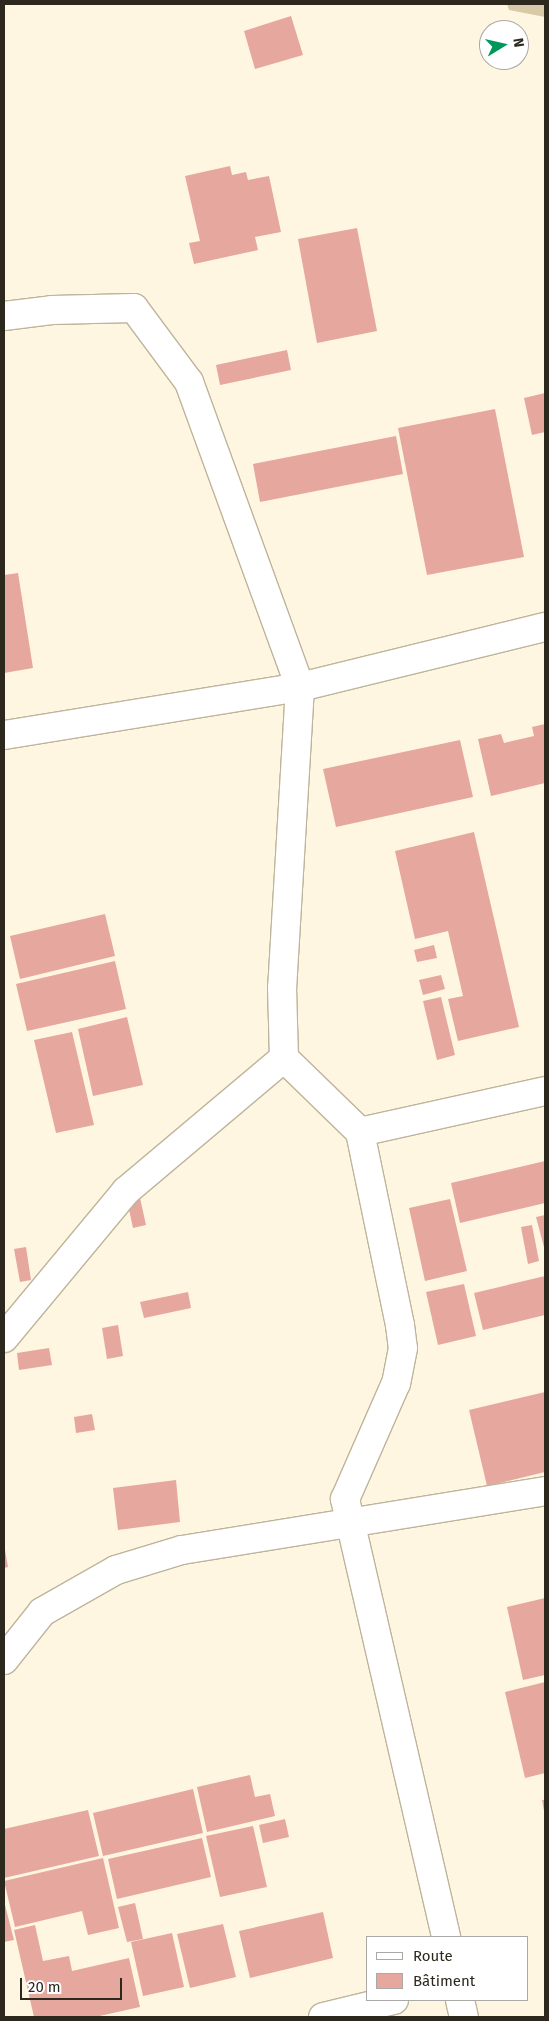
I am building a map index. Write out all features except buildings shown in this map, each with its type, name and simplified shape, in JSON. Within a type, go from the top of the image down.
[{"type":"street","points":[[4,316],[52,310],[134,308],[189,382],[300,687],[282,987],[284,1058],[360,1132],[403,1348],[396,1382],[345,1499],[446,1936]]},
{"type":"street","points":[[4,735],[300,687],[545,627]]},
{"type":"street","points":[[4,1338],[126,1191],[284,1058]]},
{"type":"street","points":[[360,1132],[545,1091]]},
{"type":"street","points":[[4,1660],[42,1612],[116,1570],[220,1540],[350,1522],[545,1491]]},
{"type":"street","points":[[323,2017],[390,2001]]},
{"type":"street","points":[[460,2001],[464,2017]]},
{"type":"shaded area","points":[[507,4],[545,4],[545,17],[509,10]]}]
